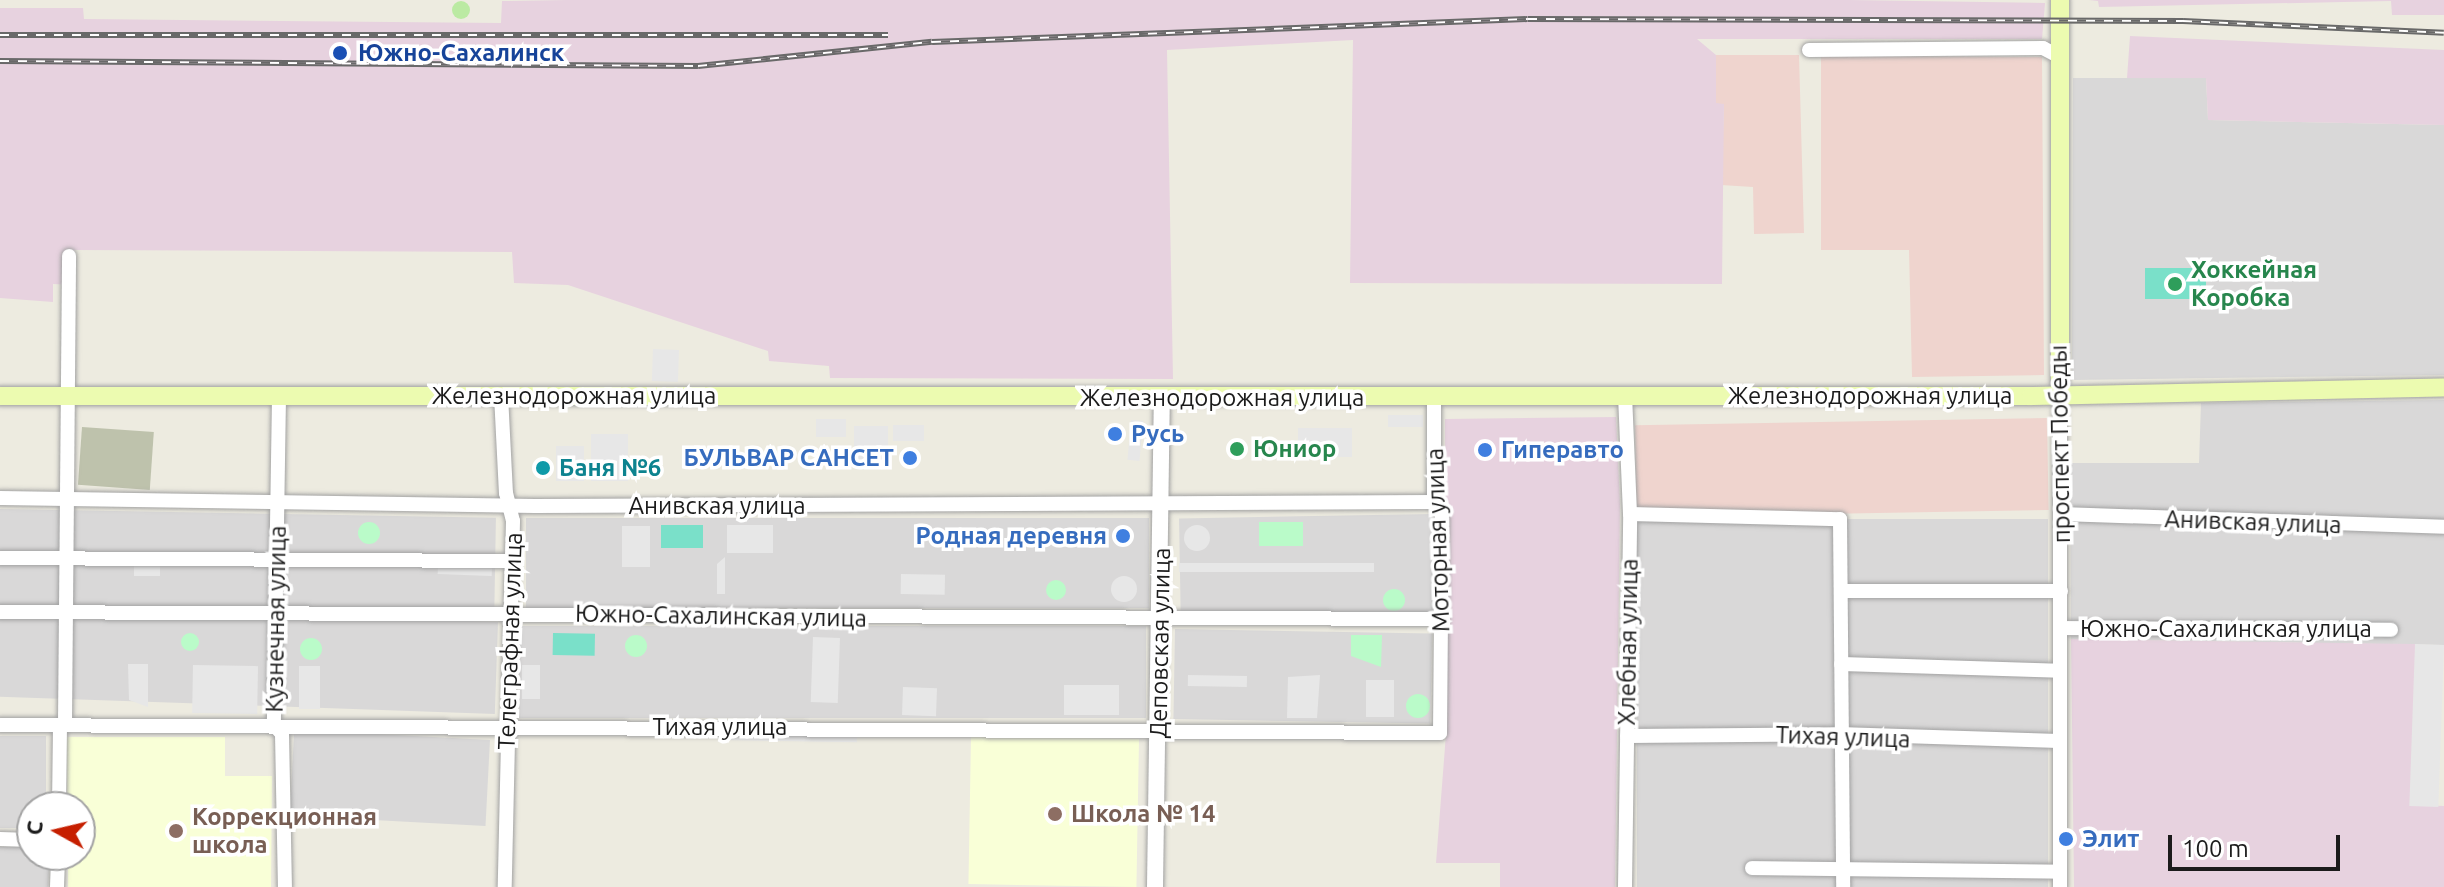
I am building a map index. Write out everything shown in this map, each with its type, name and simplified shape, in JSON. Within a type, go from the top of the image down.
[{"type":"main road","name":"проспект Победы","points":[[2060,0],[2060,395]]},
{"type":"main road","name":"Железнодорожная улица","points":[[0,396],[1162,399],[2060,395],[2444,387]]},
{"type":"street","points":[[1809,50],[2043,48],[2060,57]]},
{"type":"street","points":[[60,791],[67,612],[69,256]]},
{"type":"street","name":"Телеграфная улица","points":[[501,395],[512,561],[505,887]]},
{"type":"street","name":"проспект Победы","points":[[2060,395],[2060,879]]},
{"type":"street","name":"Моторная улица","points":[[1434,396],[1434,502],[1442,515],[1440,733]]},
{"type":"street","name":"Кузнечная улица","points":[[279,397],[274,725],[282,734],[285,887]]},
{"type":"street","name":"Хлебная улица","points":[[1625,397],[1630,514],[1625,887]]},
{"type":"street","name":"Деповская улица","points":[[1155,887],[1162,399]]},
{"type":"street","name":"Анивская улица","points":[[0,498],[510,506],[1161,507],[1434,502]]},
{"type":"street","points":[[1630,514],[1840,519],[1839,734],[1843,887]]},
{"type":"street","name":"Анивская улица","points":[[2061,514],[2444,527]]},
{"type":"street","points":[[0,558],[512,561]]},
{"type":"street","name":"Южно-Сахалинская улица","points":[[1842,591],[2061,591]]},
{"type":"street","name":"Южно-Сахалинская улица","points":[[0,612],[1442,619]]},
{"type":"street","name":"Южно-Сахалинская улица","points":[[2061,628],[2391,630]]},
{"type":"street","points":[[1841,664],[2060,671]]},
{"type":"street","name":"Тихая улица","points":[[0,725],[1158,728],[1440,733]]},
{"type":"street","name":"Тихая улица","points":[[1627,736],[1839,734],[2059,741]]},
{"type":"street","points":[[1752,868],[2060,879]]},
{"type":"shaded area","points":[[1849,0],[2045,3],[2042,39],[1697,39],[1716,55],[1716,103],[1724,104],[1722,284],[1350,283],[1353,40],[1167,50],[1173,379],[830,378],[829,366],[769,361],[768,351],[568,285],[514,283],[512,252],[74,250],[75,285],[53,284],[53,302],[0,298],[0,8],[83,8],[84,19],[501,23],[502,1]]},
{"type":"shaded area","points":[[2089,0],[2444,0],[2444,15],[2392,15],[2391,1],[2099,7],[2098,1]]},
{"type":"shaded area","points":[[2130,36],[2444,50],[2444,125],[2208,120],[2206,78],[2127,78]]},
{"type":"shaded area","points":[[1716,55],[1799,55],[1804,233],[1754,234],[1753,187],[1721,185],[1724,105],[1716,104]]},
{"type":"shaded area","points":[[1821,56],[2042,57],[2044,375],[1912,377],[1909,250],[1821,250]]},
{"type":"shaded area","points":[[2073,78],[2206,78],[2208,120],[2444,125],[2444,375],[2072,380]]},
{"type":"shaded area","name":"Хоккейная Коробка","points":[[2145,268],[2206,268],[2206,299],[2145,299]]},
{"type":"shaded area","points":[[653,349],[679,350],[678,382],[652,381]]},
{"type":"shaded area","points":[[2444,400],[2444,645],[2071,639],[2070,463],[2199,463],[2201,403]]},
{"type":"shaded area","points":[[1388,415],[1423,415],[1423,427],[1388,427]]},
{"type":"shaded area","points":[[1616,417],[1620,504],[1615,887],[1500,887],[1500,863],[1436,863],[1446,734],[1445,419]]},
{"type":"shaded area","points":[[2047,418],[2049,510],[1637,517],[1635,425]]},
{"type":"shaded area","points":[[816,419],[846,419],[846,437],[816,437]]},
{"type":"shaded area","points":[[1131,420],[1143,421],[1139,461],[1128,460]]},
{"type":"shaded area","points":[[893,425],[924,425],[924,441],[893,441]]},
{"type":"shaded area","points":[[854,426],[888,426],[888,461],[854,461]]},
{"type":"shaded area","points":[[82,427],[154,432],[150,490],[78,485]]},
{"type":"shaded area","points":[[1298,428],[1352,428],[1352,457],[1298,457]]},
{"type":"shaded area","points":[[591,434],[628,434],[628,481],[591,481]]},
{"type":"shaded area","points":[[556,446],[584,446],[584,481],[556,481]]},
{"type":"shaded area","points":[[0,509],[496,518],[494,616],[0,607]]},
{"type":"shaded area","points":[[1433,514],[1435,613],[1181,617],[1179,518]]},
{"type":"shaded area","points":[[526,518],[1149,518],[1149,608],[526,608]]},
{"type":"shaded area","points":[[1637,519],[2048,519],[2048,887],[1637,887]]},
{"type":"shaded area","points":[[661,525],[703,525],[703,548],[661,548]]},
{"type":"shaded area","points":[[727,525],[773,525],[773,553],[727,553]]},
{"type":"shaded area","points":[[1197,525],[1206,529],[1210,538],[1206,547],[1197,551],[1188,547],[1184,538],[1188,529]]},
{"type":"shaded area","points":[[622,526],[650,526],[650,567],[622,567]]},
{"type":"shaded area","points":[[725,557],[725,594],[717,594],[717,564]]},
{"type":"shaded area","points":[[1179,563],[1374,563],[1374,572],[1179,572]]},
{"type":"shaded area","points":[[134,565],[160,565],[160,576],[134,576]]},
{"type":"shaded area","points":[[438,565],[492,567],[492,576],[438,574]]},
{"type":"shaded area","points":[[901,574],[945,575],[945,595],[901,594]]},
{"type":"shaded area","points":[[1124,576],[1133,580],[1137,589],[1133,598],[1124,602],[1115,598],[1111,589],[1115,580]]},
{"type":"shaded area","points":[[0,605],[498,622],[495,714],[0,697]]},
{"type":"shaded area","points":[[519,626],[1146,626],[1146,718],[519,718]]},
{"type":"shaded area","points":[[1175,629],[1432,633],[1430,723],[1173,719]]},
{"type":"shaded area","points":[[553,633],[595,634],[595,656],[553,655]]},
{"type":"shaded area","points":[[813,637],[840,638],[838,703],[811,702]]},
{"type":"shaded area","points":[[2071,639],[2415,644],[2417,805],[2444,806],[2444,887],[2074,887]]},
{"type":"shaded area","points":[[2415,644],[2444,645],[2438,807],[2409,806]]},
{"type":"shaded area","points":[[128,664],[148,664],[148,707],[129,700]]},
{"type":"shaded area","points":[[193,665],[258,666],[257,714],[192,713]]},
{"type":"shaded area","points":[[522,665],[540,665],[540,699],[522,699]]},
{"type":"shaded area","points":[[299,666],[320,666],[320,709],[299,709]]},
{"type":"shaded area","points":[[1188,675],[1247,676],[1247,687],[1188,686]]},
{"type":"shaded area","points":[[1320,675],[1317,718],[1287,718],[1288,677]]},
{"type":"shaded area","points":[[1366,680],[1394,680],[1394,717],[1366,717]]},
{"type":"shaded area","points":[[1064,685],[1119,685],[1119,715],[1064,715]]},
{"type":"shaded area","points":[[903,687],[937,688],[936,716],[902,715]]},
{"type":"shaded area","points":[[294,730],[490,740],[485,826],[290,816]]},
{"type":"shaded area","points":[[722,731],[857,733],[857,742],[722,740]]},
{"type":"shaded area","points":[[0,736],[46,736],[46,791],[16,791],[16,828],[0,828]]},
{"type":"shaded area","name":"Школа № 14","points":[[971,736],[1139,739],[1136,887],[968,884]]},
{"type":"shaded area","name":"Коррекционная школа","points":[[67,737],[225,737],[225,776],[272,776],[271,887],[68,887],[68,871],[96,871],[96,791],[67,791]]},
{"type":"shaded area","points":[[0,847],[16,847],[16,871],[49,871],[48,887],[0,887]]},
{"type":"green space","points":[[461,1],[470,10],[461,19],[452,10]]},
{"type":"green space","points":[[369,522],[377,525],[380,533],[377,541],[369,544],[361,541],[358,533],[361,525]]},
{"type":"green space","points":[[1259,522],[1303,522],[1303,546],[1259,546]]},
{"type":"green space","points":[[1056,580],[1063,583],[1066,590],[1063,597],[1056,600],[1049,597],[1046,590],[1049,583]]},
{"type":"green space","points":[[1394,589],[1402,592],[1405,600],[1402,608],[1394,611],[1386,608],[1383,600],[1386,592]]},
{"type":"green space","points":[[190,633],[199,642],[190,651],[181,642]]},
{"type":"green space","points":[[632,635],[640,635],[647,646],[640,657],[632,657],[625,650],[625,642]]},
{"type":"green space","points":[[1351,635],[1382,635],[1381,667],[1351,656]]},
{"type":"green space","points":[[311,638],[319,641],[322,649],[319,657],[311,660],[303,657],[300,649],[303,641]]},
{"type":"green space","points":[[1418,694],[1426,698],[1430,706],[1426,714],[1418,718],[1410,714],[1406,706],[1410,698]]},
{"type":"railway","points":[[0,61],[698,66],[932,42],[1528,19],[2183,21],[2444,33]]},
{"type":"railway","points":[[0,35],[888,35]]},
{"type":"place","name":"Южно-Сахалинск","points":[[340,53]]},
{"type":"place","name":"Хоккейная Коробка","points":[[2175,284]]},
{"type":"place","name":"Русь","points":[[1115,434]]},
{"type":"place","name":"Юниор","points":[[1237,449]]},
{"type":"place","name":"Гиперавто","points":[[1485,450]]},
{"type":"place","name":"БУЛЬВАР САНСЕТ","points":[[910,458]]},
{"type":"place","name":"Баня №6","points":[[543,468]]},
{"type":"place","name":"Родная деревня","points":[[1123,536]]},
{"type":"place","name":"Школа № 14","points":[[1055,814]]},
{"type":"place","name":"Коррекционная школа","points":[[176,831]]},
{"type":"place","name":"Элит","points":[[2066,839]]}]
